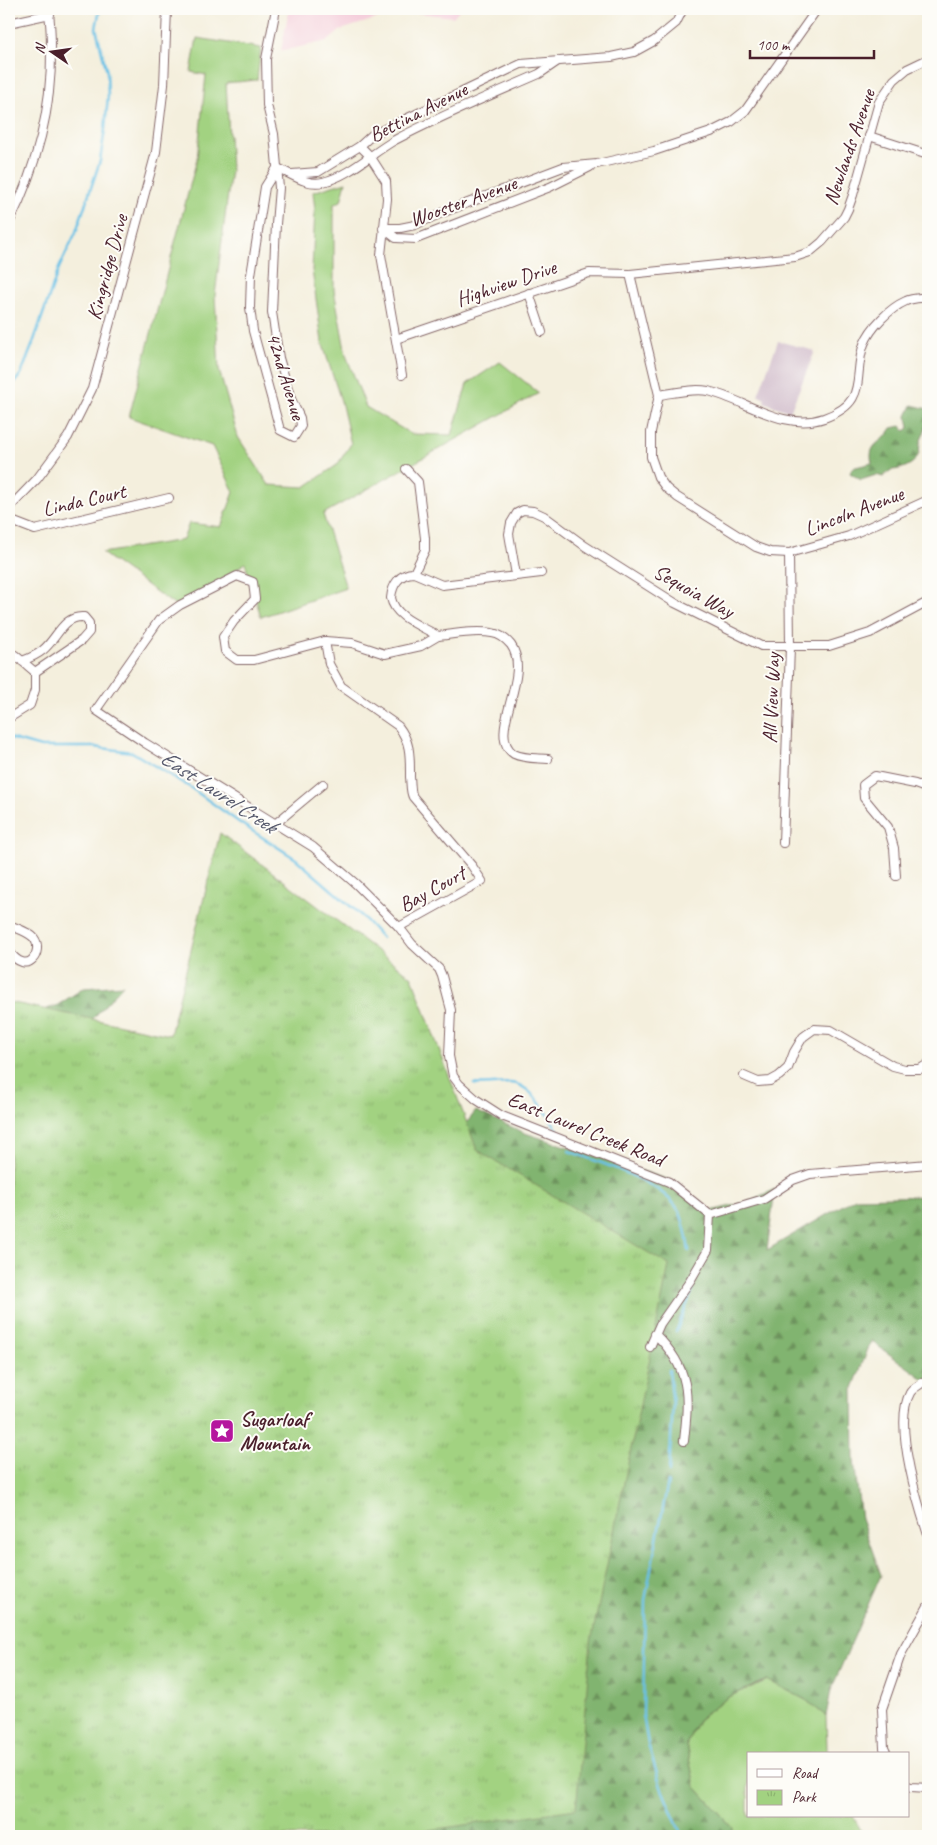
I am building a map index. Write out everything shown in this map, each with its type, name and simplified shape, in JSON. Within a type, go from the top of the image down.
[{"type":"street","name":"Kingridge Drive","points":[[9,508],[37,479],[68,437],[92,389],[156,152],[164,85],[167,9]]},
{"type":"street","name":"42nd Avenue","points":[[276,9],[266,59],[267,105],[274,134],[280,188],[275,241],[272,312],[279,358],[291,399],[300,418],[301,426],[294,437],[280,430],[253,330],[250,307],[251,275],[265,187],[277,168]]},
{"type":"street","name":"Bettina Avenue","points":[[292,174],[318,172],[360,146],[372,135],[521,64],[611,57],[634,52],[654,41],[676,24],[683,9]]},
{"type":"street","name":"Wooster Avenue","points":[[383,228],[400,228],[415,225],[444,212],[563,167],[597,164],[654,151],[711,132],[731,122],[745,111],[817,9]]},
{"type":"street","points":[[9,23],[49,12],[52,70],[45,125],[38,152],[31,175],[9,223]]},
{"type":"street","name":"Newlands Avenue","points":[[630,274],[795,257],[810,252],[822,242],[848,209],[879,102],[894,80],[907,69],[928,59]]},
{"type":"street","name":"Bettina Avenue","points":[[277,168],[292,174],[303,182],[322,183],[352,170],[380,148],[410,132],[538,74],[559,60]]},
{"type":"street","points":[[869,136],[928,155]]},
{"type":"street","points":[[360,146],[370,156],[386,181],[387,199],[381,255],[402,375]]},
{"type":"street","name":"Wooster Avenue","points":[[383,228],[396,238],[416,239],[550,187],[597,164]]},
{"type":"street","name":"Highview Drive","points":[[396,339],[589,273],[630,274]]},
{"type":"street","name":"Lincoln Avenue","points":[[630,274],[659,395],[651,432],[650,457],[658,477],[666,488],[756,547],[770,552],[790,553],[849,536],[928,500]]},
{"type":"street","points":[[529,293],[542,332]]},
{"type":"street","points":[[659,395],[705,390],[787,420],[802,421],[823,418],[838,412],[851,401],[856,392],[864,344],[872,330],[888,312],[906,300],[928,297]]},
{"type":"street","points":[[406,469],[418,482],[425,538],[422,558],[414,573]]},
{"type":"street","name":"Linda Court","points":[[9,520],[35,530],[169,498]]},
{"type":"street","name":"Sequoia Way","points":[[516,575],[508,534],[511,523],[517,513],[522,510],[533,511],[544,516],[585,546],[675,603],[761,646],[829,646],[870,633],[928,602]]},
{"type":"street","name":"All View Way","points":[[783,843],[790,647],[790,553]]},
{"type":"street","points":[[438,636],[396,610],[392,603],[392,591],[401,577],[414,573],[442,585],[516,575],[541,574]]},
{"type":"street","name":"East Laurel Creek Road","points":[[325,641],[254,660],[237,660],[225,651],[223,637],[234,621],[255,599],[253,582],[237,576],[180,605],[159,620],[96,710],[144,743],[313,847],[356,884],[399,927],[412,944],[439,969],[451,1010],[450,1061],[453,1076],[477,1100],[502,1116],[669,1182],[710,1215]]},
{"type":"street","points":[[22,661],[33,657],[44,649],[67,622],[76,616],[84,618],[89,623],[89,632],[82,640],[35,672]]},
{"type":"street","points":[[325,641],[352,643],[385,654],[421,646],[438,636],[490,632],[503,637],[517,656],[518,671],[503,734],[504,740],[516,755],[548,759]]},
{"type":"street","name":"Bay Court","points":[[325,641],[329,664],[341,686],[398,726],[404,734],[409,747],[413,797],[482,881],[399,927]]},
{"type":"street","points":[[9,654],[15,655],[35,672],[35,690],[30,705],[9,718]]},
{"type":"street","points":[[896,876],[894,848],[888,827],[864,798],[863,785],[874,776],[915,784],[928,789]]},
{"type":"street","points":[[275,824],[323,784]]},
{"type":"street","points":[[9,925],[33,937],[37,946],[34,958],[29,962],[22,963],[16,961],[9,951]]},
{"type":"street","points":[[744,1076],[758,1082],[770,1081],[779,1076],[788,1068],[794,1052],[803,1038],[814,1029],[831,1030],[893,1066],[905,1070],[920,1069],[928,1064]]},
{"type":"street","points":[[650,1347],[655,1334],[708,1250],[710,1215],[764,1199],[793,1180],[810,1174],[928,1164]]},
{"type":"street","points":[[655,1334],[665,1344],[680,1368],[687,1388],[684,1441]]},
{"type":"street","points":[[922,1383],[910,1392],[905,1408],[906,1452],[925,1514],[928,1535]]},
{"type":"street","points":[[886,1752],[884,1748],[882,1708],[901,1654],[928,1606]]},
{"type":"street","points":[[910,1787],[928,1788]]},
{"type":"shaded area","points":[[289,9],[460,9],[453,17],[400,11],[341,30],[328,41],[281,51]]},
{"type":"shaded area","points":[[778,341],[815,351],[790,412],[764,402],[765,398],[758,395]]},
{"type":"green space","points":[[197,38],[261,48],[257,80],[226,83],[231,170],[215,295],[219,370],[238,437],[269,485],[305,487],[337,465],[351,444],[341,401],[322,342],[312,270],[315,210],[313,192],[346,182],[341,201],[334,204],[334,290],[346,355],[366,407],[411,434],[452,435],[467,384],[500,362],[539,393],[323,514],[346,588],[261,617],[245,563],[180,609],[102,553],[183,540],[189,523],[221,527],[234,492],[212,446],[129,417],[197,159],[206,75],[191,72]]},
{"type":"green space","points":[[912,405],[928,409],[928,418],[920,442],[918,456],[915,460],[900,469],[891,470],[883,477],[876,475],[861,480],[850,473],[852,468],[872,463],[871,456],[874,447],[892,428],[901,426],[905,431],[909,428],[907,416]]},
{"type":"green space","points":[[220,833],[412,977],[477,1150],[669,1265],[591,1642],[576,1809],[398,1836],[9,1836],[9,1002],[170,1035]]},
{"type":"green space","points":[[123,985],[71,1043],[9,1021],[56,1006],[84,988]]},
{"type":"green space","points":[[476,1111],[525,1133],[670,1180],[711,1211],[747,1202],[775,1189],[767,1250],[855,1198],[928,1196],[928,1382],[871,1341],[853,1388],[854,1460],[861,1519],[881,1575],[831,1690],[826,1716],[806,1700],[767,1680],[728,1697],[698,1720],[686,1745],[695,1786],[733,1828],[730,1836],[314,1836],[424,1176]]},
{"type":"green space","points":[[768,1680],[806,1700],[826,1716],[828,1752],[747,1752],[747,1818],[854,1818],[864,1836],[730,1836],[733,1828],[695,1786],[686,1745],[698,1720],[728,1697]]},
{"type":"waterway","points":[[9,390],[21,374],[59,268],[76,232],[100,161],[108,96],[107,72],[96,28],[100,9]]},
{"type":"waterway","name":"East Laurel Creek","points":[[9,738],[41,747],[94,747],[132,752],[191,788],[240,823],[296,859],[363,917],[382,938]]},
{"type":"waterway","name":"East Laurel Creek","points":[[474,1084],[518,1084],[525,1088],[539,1102],[559,1132]]},
{"type":"waterway","name":"East Laurel Creek","points":[[569,1151],[629,1174],[645,1182],[671,1200],[681,1216],[686,1231],[689,1251]]},
{"type":"waterway","name":"East Laurel Creek","points":[[676,1332],[693,1289]]},
{"type":"waterway","name":"East Laurel Creek","points":[[669,1370],[673,1404],[669,1472]]},
{"type":"waterway","name":"East Laurel Creek","points":[[668,1482],[645,1600],[643,1715],[648,1744],[661,1787],[682,1836]]},
{"type":"place","name":"Sugarloaf Mountain","points":[[222,1431]]}]
